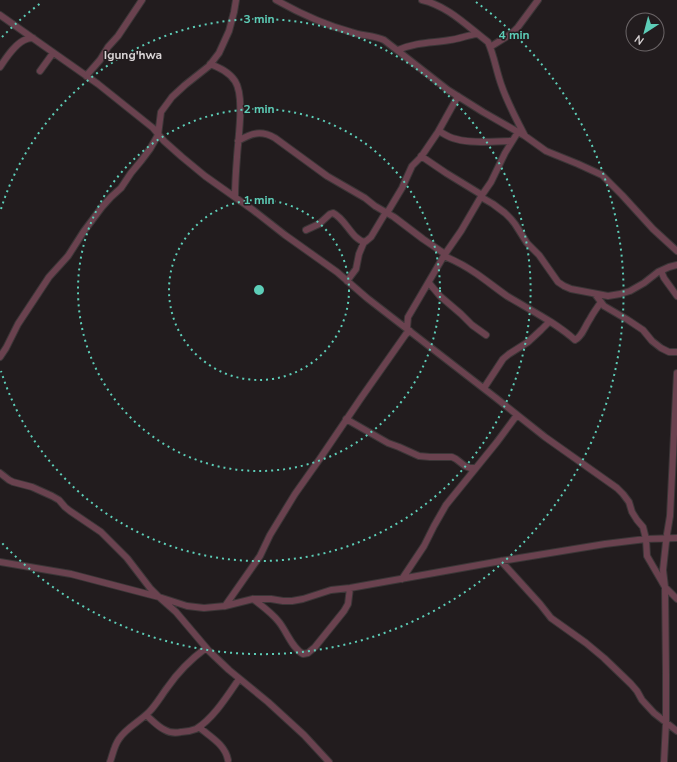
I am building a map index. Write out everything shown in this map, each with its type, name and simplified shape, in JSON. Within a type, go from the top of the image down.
[{"type":"street","points":[[86,76],[118,36],[142,0]]},
{"type":"street","points":[[0,357],[18,324],[49,278],[68,256],[102,207],[121,188],[150,149],[158,135],[161,112],[172,97],[210,64],[219,53],[229,31],[236,0]]},
{"type":"street","points":[[276,0],[306,15],[352,33],[378,37],[384,40],[448,90],[525,136],[546,151],[602,175],[653,229],[677,251]]},
{"type":"street","points":[[422,0],[447,11],[488,42],[506,98],[525,136]]},
{"type":"street","points":[[490,47],[511,34],[538,0]]},
{"type":"street","points":[[0,15],[86,76],[142,120],[182,158],[205,176],[347,281],[545,437],[617,488],[629,502],[632,512],[643,527],[646,539],[647,556],[665,587],[677,599]]},
{"type":"street","points":[[398,50],[424,42],[455,40],[478,34]]},
{"type":"street","points":[[0,67],[11,51],[21,42],[25,39],[33,38]]},
{"type":"street","points":[[40,71],[53,53]]},
{"type":"street","points":[[210,64],[231,75],[236,82],[239,92],[240,107],[235,197]]},
{"type":"street","points":[[347,281],[356,269],[359,254],[364,242],[371,237],[402,188],[412,166],[439,131],[458,96]]},
{"type":"street","points":[[439,131],[455,139],[461,140],[476,142],[512,141]]},
{"type":"street","points":[[225,606],[260,556],[270,535],[291,499],[406,334],[409,329],[408,317],[491,182],[505,153],[518,132]]},
{"type":"street","points":[[238,141],[254,134],[263,133],[270,135],[328,176],[386,212],[445,255],[476,273],[507,296],[523,304],[565,331],[576,341],[601,302]]},
{"type":"street","points":[[421,156],[505,213],[539,255],[558,282],[571,289],[608,296],[620,294],[630,291],[661,271],[677,265]]},
{"type":"street","points":[[306,230],[319,224],[333,213],[342,219],[355,235],[364,242]]},
{"type":"street","points":[[661,271],[664,278],[677,296]]},
{"type":"street","points":[[429,283],[440,296],[472,325],[486,335]]},
{"type":"street","points":[[595,294],[604,306],[643,330],[652,341],[661,348],[670,352],[677,352]]},
{"type":"street","points":[[484,388],[503,359],[528,342],[549,322]]},
{"type":"street","points":[[664,762],[666,723],[664,570],[670,516],[677,373]]},
{"type":"street","points":[[402,578],[424,546],[446,504],[497,442],[517,415]]},
{"type":"street","points":[[346,419],[388,443],[419,456],[452,457],[465,466],[475,468]]},
{"type":"street","points":[[0,473],[13,482],[32,487],[52,496],[70,511],[101,532],[127,558],[150,588],[176,612],[206,648],[239,679],[268,702],[304,735],[327,761]]},
{"type":"street","points":[[0,562],[72,574],[188,606],[204,608],[225,606],[253,599],[292,601],[331,590],[350,588],[502,561],[646,539],[677,538]]},
{"type":"street","points":[[502,561],[551,618],[590,646],[617,670],[637,691],[650,710],[677,731]]},
{"type":"street","points":[[253,599],[275,618],[285,630],[294,646],[304,654],[315,648],[344,611],[348,604],[350,588]]},
{"type":"street","points":[[110,762],[116,743],[121,736],[146,715],[182,670],[206,648]]},
{"type":"street","points":[[146,715],[166,731],[178,733],[191,731],[199,727],[213,714],[239,679]]},
{"type":"street","points":[[199,727],[222,747],[228,760]]},
{"type":"district","name":"Igung'hwa","points":[[133,55]]}]
